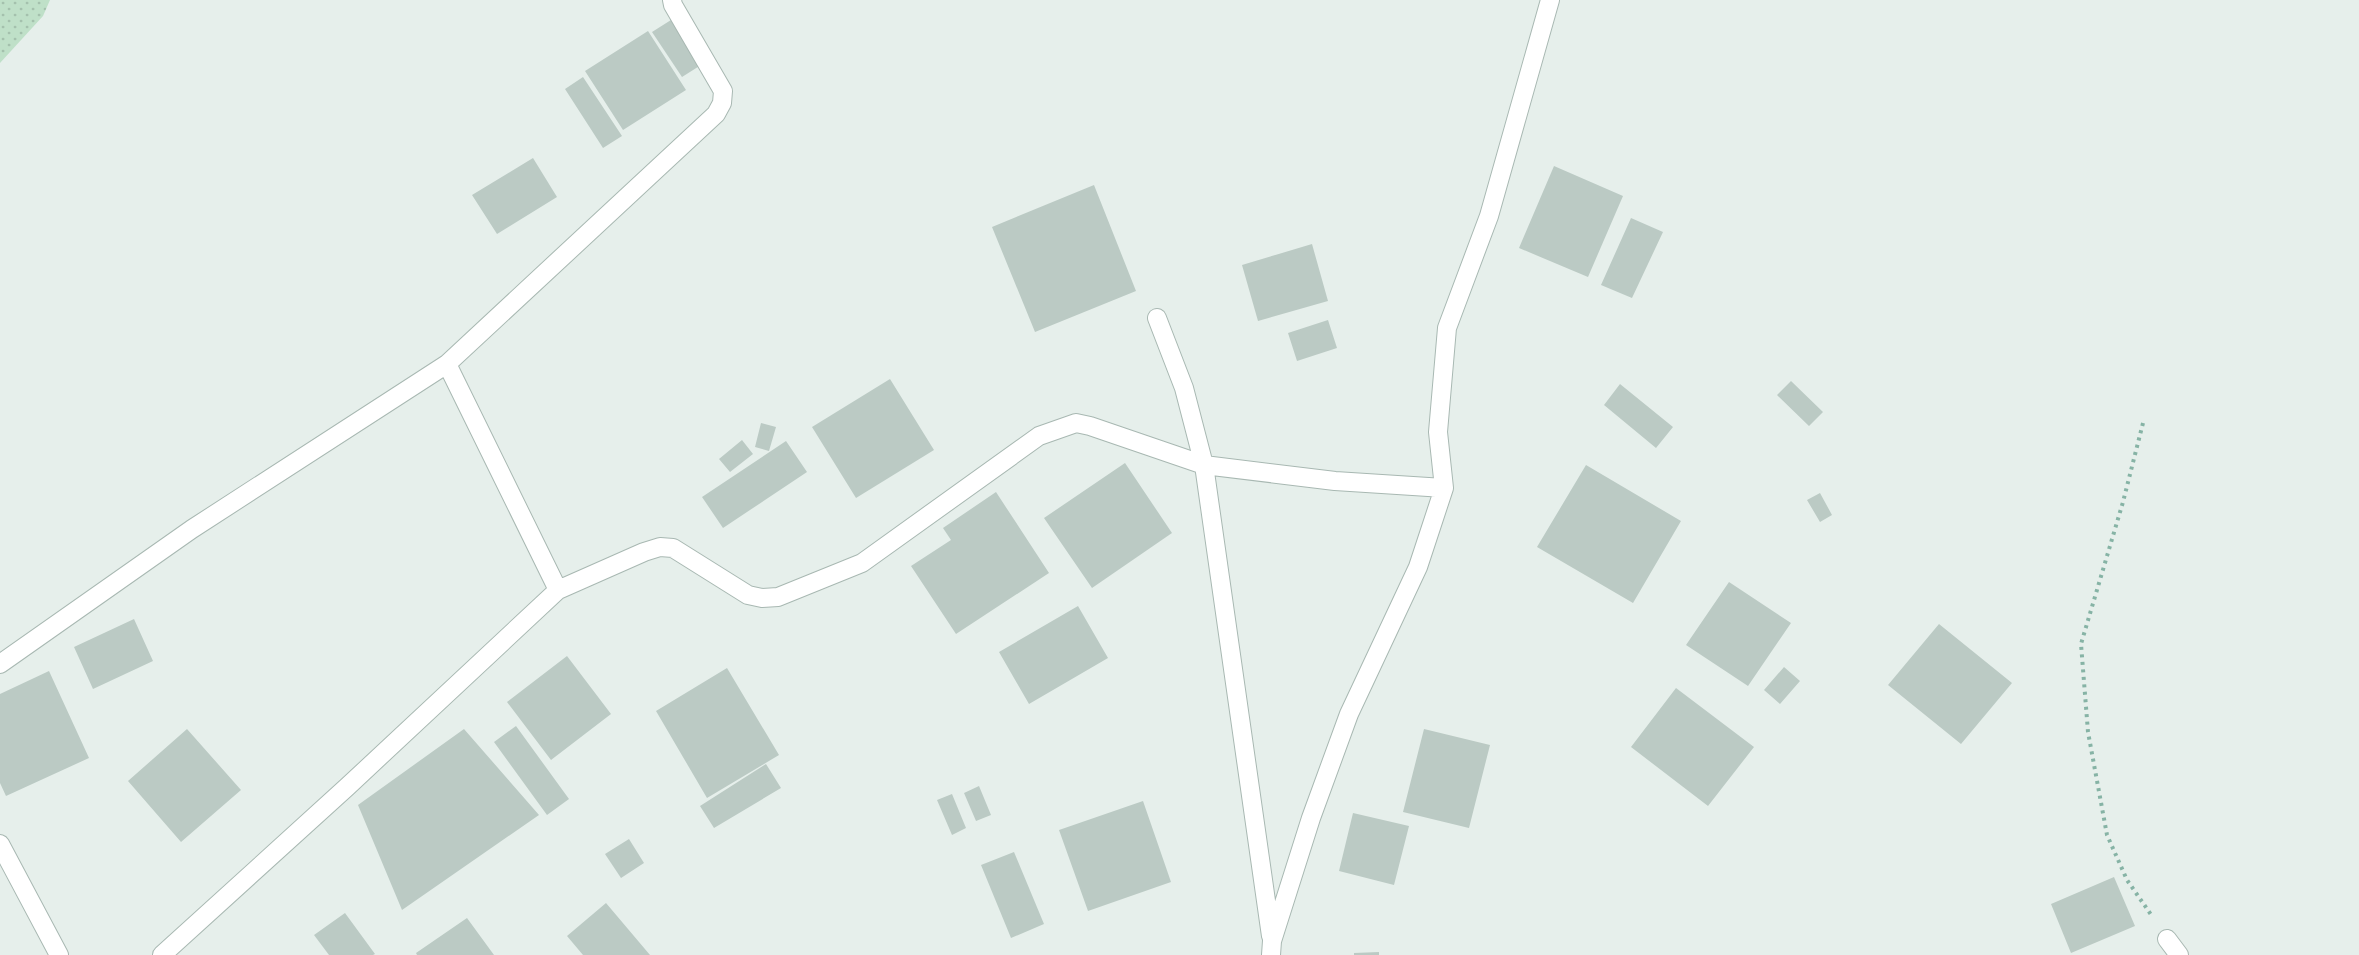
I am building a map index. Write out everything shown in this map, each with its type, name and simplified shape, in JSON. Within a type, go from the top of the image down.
[{"type":"street","points":[[0,664],[192,529],[447,364],[716,114],[722,103],[723,91],[672,0]]},
{"type":"street","points":[[1271,948],[1311,818],[1349,714],[1418,567],[1444,488],[1438,432],[1447,328],[1489,216],[1550,0]]},
{"type":"street","points":[[1157,318],[1184,388],[1204,465],[1271,948]]},
{"type":"street","points":[[447,364],[558,590]]},
{"type":"street","points":[[162,955],[347,788],[558,590],[660,547],[673,548],[748,595],[762,598],[778,597],[862,562],[1039,436],[1076,423],[1204,465],[1335,481],[1444,488]]},
{"type":"street","points":[[0,844],[59,955]]},
{"type":"street","points":[[2168,939],[2179,955]]},
{"type":"path","points":[[2143,423],[2123,502],[2081,644],[2088,732],[2107,835],[2127,880],[2168,939]]},
{"type":"green space","points":[[0,0],[50,0],[43,16],[0,63]]},
{"type":"building","points":[[671,20],[701,65],[682,77],[652,32]]},
{"type":"building","points":[[648,31],[686,90],[623,130],[585,71]]},
{"type":"building","points":[[583,77],[622,136],[603,148],[565,89]]},
{"type":"building","points":[[533,158],[557,197],[497,234],[472,195]]},
{"type":"building","points":[[1554,166],[1623,196],[1588,277],[1519,248]]},
{"type":"building","points":[[1094,185],[1136,291],[1035,332],[992,227]]},
{"type":"building","points":[[1631,218],[1663,232],[1632,298],[1601,285]]},
{"type":"building","points":[[1312,244],[1328,301],[1258,321],[1242,265]]},
{"type":"building","points":[[1328,320],[1337,348],[1297,361],[1288,333]]},
{"type":"building","points":[[890,379],[934,450],[856,498],[812,427]]},
{"type":"building","points":[[1791,381],[1823,412],[1809,426],[1777,395]]},
{"type":"building","points":[[1620,384],[1673,427],[1656,448],[1604,405]]},
{"type":"building","points":[[761,423],[776,427],[769,451],[755,447]]},
{"type":"building","points":[[742,440],[753,454],[730,472],[719,459]]},
{"type":"building","points":[[786,441],[807,472],[723,528],[702,497]]},
{"type":"building","points":[[1125,463],[1172,533],[1092,588],[1044,518]]},
{"type":"building","points":[[1586,465],[1681,521],[1633,603],[1537,547]]},
{"type":"building","points":[[996,492],[1049,573],[956,634],[911,566],[951,540],[943,528]]},
{"type":"building","points":[[1820,493],[1832,515],[1820,522],[1807,500]]},
{"type":"building","points":[[1729,582],[1791,623],[1748,686],[1686,645]]},
{"type":"building","points":[[1078,606],[1108,658],[1029,704],[999,652]]},
{"type":"building","points":[[134,619],[153,661],[93,689],[74,647]]},
{"type":"building","points":[[1939,624],[2012,683],[1961,744],[1888,685]]},
{"type":"building","points":[[567,656],[611,714],[551,760],[507,702]]},
{"type":"building","points":[[1784,667],[1800,681],[1780,704],[1764,690]]},
{"type":"building","points":[[727,668],[779,755],[707,798],[656,711]]},
{"type":"building","points":[[49,671],[89,758],[6,796],[0,783],[0,694]]},
{"type":"building","points":[[1676,688],[1754,747],[1708,806],[1631,747]]},
{"type":"building","points":[[516,726],[569,799],[547,815],[494,742]]},
{"type":"building","points":[[187,729],[241,790],[181,842],[128,781]]},
{"type":"building","points":[[464,729],[539,815],[402,910],[358,805]]},
{"type":"building","points":[[1424,729],[1490,745],[1469,828],[1403,812]]},
{"type":"building","points":[[766,764],[781,788],[714,828],[700,806]]},
{"type":"building","points":[[979,786],[991,815],[976,821],[964,793]]},
{"type":"building","points":[[952,794],[966,828],[952,835],[937,800]]},
{"type":"building","points":[[1143,801],[1171,882],[1088,911],[1059,830]]},
{"type":"building","points":[[1353,813],[1409,826],[1394,885],[1339,871]]},
{"type":"building","points":[[629,839],[644,863],[621,878],[605,854]]},
{"type":"building","points":[[1014,852],[1044,924],[1011,938],[981,865]]},
{"type":"building","points":[[2114,877],[2135,926],[2071,953],[2051,904]]},
{"type":"building","points":[[606,903],[650,955],[583,955],[567,936]]},
{"type":"building","points":[[345,913],[375,954],[329,955],[314,935]]},
{"type":"building","points":[[467,918],[494,955],[417,955],[416,953]]},
{"type":"building","points":[[1379,952],[1379,955],[1354,955],[1354,953]]}]
